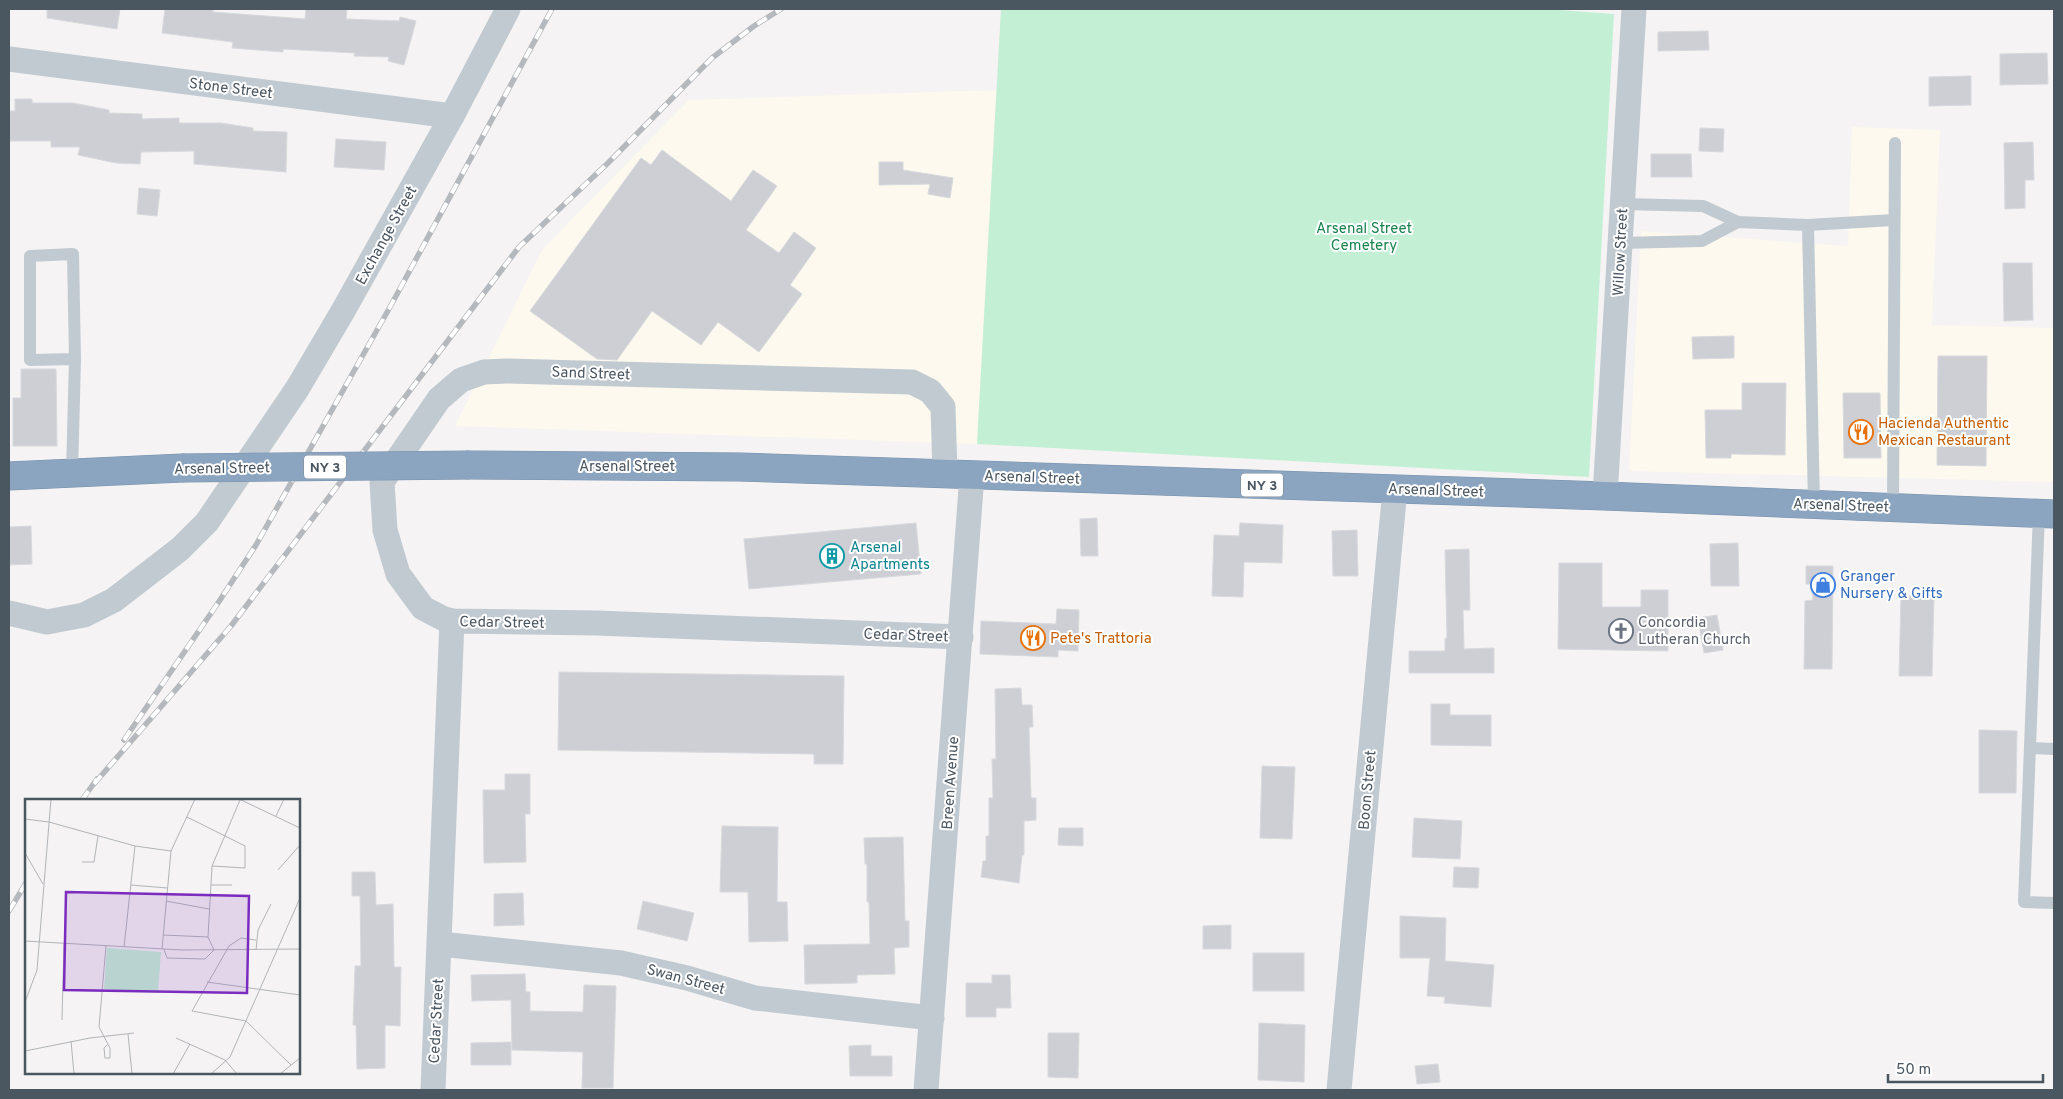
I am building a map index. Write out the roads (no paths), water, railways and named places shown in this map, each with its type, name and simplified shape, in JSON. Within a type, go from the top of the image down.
[{"type":"highway","name":"Arsenal Street","points":[[9,476],[182,468],[740,467],[1605,496],[2047,514]]},
{"type":"street","name":"Exchange Street","points":[[9,614],[47,622],[84,616],[114,600],[180,549],[206,522],[297,389],[339,319],[452,116],[508,9]]},
{"type":"street","name":"Willow Street","points":[[1605,496],[1634,9]]},
{"type":"street","name":"Stone Street","points":[[9,59],[452,116]]},
{"type":"street","name":"Sand Street","points":[[452,621],[423,608],[398,574],[385,530],[382,482],[439,399],[461,380],[484,372],[506,371],[912,382],[930,392],[943,407],[959,475]]},
{"type":"street","name":"Breen Avenue","points":[[926,1090],[961,637],[959,475]]},
{"type":"street","name":"Boon Street","points":[[1339,1090],[1395,489]]},
{"type":"street","name":"Cedar Street","points":[[433,1090],[452,621],[597,623],[961,637]]},
{"type":"street","name":"Swan Street","points":[[440,944],[621,963],[687,978],[756,998],[932,1018]]},
{"type":"lane","points":[[1893,507],[1895,143]]},
{"type":"lane","points":[[1622,204],[1703,206],[1738,222],[1808,225],[1894,220]]},
{"type":"lane","points":[[1620,243],[1702,241],[1738,222]]},
{"type":"lane","points":[[1808,225],[1814,504]]},
{"type":"lane","points":[[72,473],[75,359],[74,254],[30,256],[30,360],[75,359]]},
{"type":"lane","points":[[2047,514],[2030,748],[2024,902],[2054,904]]},
{"type":"lane","points":[[2030,748],[2054,749]]},
{"type":"railway","points":[[124,740],[256,545],[390,307],[552,9]]},
{"type":"railway","points":[[94,784],[231,626],[519,247],[608,163],[712,58],[754,26],[781,9]]},
{"type":"railway","points":[[83,799],[97,779]]},
{"type":"railway","points":[[9,911],[25,885]]},
{"type":"place","name":"Hacienda Authentic Mexican Restaurant","points":[[1861,432]]},
{"type":"place","name":"Arsenal Apartments","points":[[832,556]]},
{"type":"place","name":"Granger Nursery & Gifts","points":[[1823,585]]},
{"type":"place","name":"Concordia Lutheran Church","points":[[1621,631]]},
{"type":"place","name":"Pete's Trattoria","points":[[1033,638]]},
{"type":"park label","name":"Arsenal Street Cemetery","points":[[1364,236]]}]
